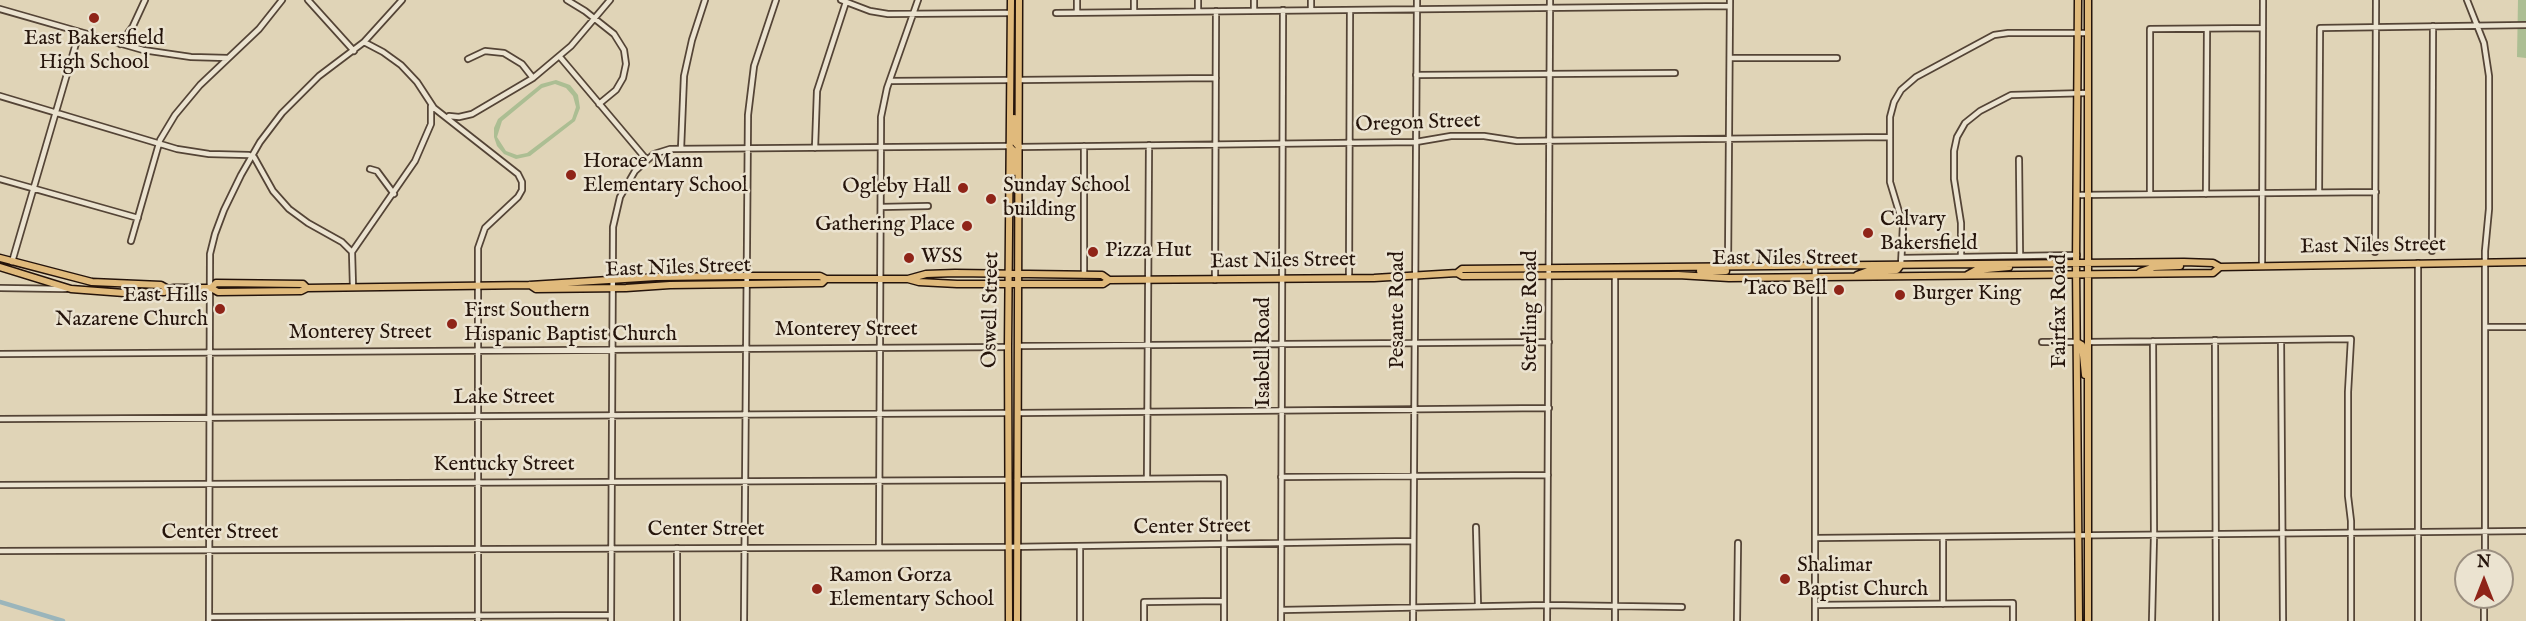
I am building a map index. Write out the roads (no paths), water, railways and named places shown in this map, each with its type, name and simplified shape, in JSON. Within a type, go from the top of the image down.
[{"type":"main road","name":"Oswell Street","points":[[1009,621],[1008,347],[1011,0]]},
{"type":"main road","name":"Oswell Street","points":[[1017,621],[1019,0]]},
{"type":"main road","name":"Fairfax Road","points":[[2078,0],[2076,264],[2079,621]]},
{"type":"main road","name":"Fairfax Road","points":[[2088,0],[2088,621]]},
{"type":"main road","points":[[1011,97],[1014,108],[1014,141],[1019,147]]},
{"type":"main road","points":[[1009,146],[1014,150],[1014,181],[1018,196]]},
{"type":"main road","name":"East Niles Street","points":[[0,258],[78,280],[114,285],[161,285],[168,289]]},
{"type":"main road","name":"East Niles Street","points":[[1457,273],[1462,269],[1548,268],[2184,262],[2214,263],[2220,267],[2526,262]]},
{"type":"main road","points":[[2137,274],[2154,267],[2179,266],[2184,262]]},
{"type":"main road","points":[[1966,276],[1976,270],[2002,269],[2019,264]]},
{"type":"main road","points":[[1850,277],[1868,271],[1897,270],[1902,265]]},
{"type":"main road","name":"East Niles Street","points":[[0,267],[71,289],[124,293],[211,288],[218,292],[301,291],[307,288],[530,285],[670,277],[747,280]]},
{"type":"main road","points":[[1683,275],[1692,271],[1726,271],[1728,267]]},
{"type":"main road","name":"East Niles Street","points":[[530,285],[536,289],[613,288],[820,276],[826,279],[908,279],[926,283],[1103,284],[1109,280],[1349,278],[1457,273],[1462,276],[1683,275],[1728,278],[2088,275],[2213,273],[2220,267]]},
{"type":"main road","points":[[1615,275],[1617,272],[1656,268]]},
{"type":"main road","name":"East Niles Street","points":[[908,279],[926,274],[1084,274],[1102,275],[1109,280]]},
{"type":"main road","points":[[71,289],[78,280]]},
{"type":"main road","points":[[2077,342],[2082,345],[2088,387]]},
{"type":"street","points":[[120,44],[133,26],[145,0]]},
{"type":"street","points":[[131,241],[159,144],[182,104],[259,29],[282,0]]},
{"type":"street","points":[[308,0],[354,51]]},
{"type":"street","points":[[402,0],[364,42],[319,75],[268,129],[251,156],[224,210],[215,234],[210,254],[209,619],[611,618],[613,227],[616,207],[629,179],[646,159],[664,150],[1009,146]]},
{"type":"street","points":[[567,0],[596,19],[619,39],[624,50],[626,64],[620,84],[599,104]]},
{"type":"street","points":[[446,115],[459,117],[471,114],[533,78],[560,57],[596,19],[610,0]]},
{"type":"street","points":[[681,149],[684,76],[692,40],[705,0]]},
{"type":"street","points":[[744,621],[747,149],[751,82],[776,0]]},
{"type":"street","points":[[879,547],[882,108],[918,0]]},
{"type":"street","points":[[1077,0],[1077,13]]},
{"type":"street","points":[[1134,0],[1134,12]]},
{"type":"street","points":[[1198,0],[1198,11]]},
{"type":"street","points":[[1254,0],[1254,11]]},
{"type":"street","points":[[1311,0],[1311,10]]},
{"type":"street","name":"Pesante Road","points":[[1413,621],[1417,0]]},
{"type":"street","name":"Sterling Road","points":[[1547,621],[1550,0]]},
{"type":"street","points":[[2262,265],[2263,0]]},
{"type":"street","points":[[2375,252],[2376,0]]},
{"type":"street","points":[[2467,0],[2487,53],[2489,76],[2489,209],[2485,262],[2484,549]]},
{"type":"street","points":[[815,148],[817,90],[844,1],[880,13],[1011,13]]},
{"type":"street","points":[[1056,13],[1730,3],[1728,267]]},
{"type":"street","points":[[0,9],[120,44],[167,54],[228,58]]},
{"type":"street","name":"Isabell Road","points":[[1281,621],[1283,10]]},
{"type":"street","points":[[1349,278],[1350,10]]},
{"type":"street","points":[[1215,280],[1216,11]]},
{"type":"street","points":[[2319,192],[2320,27],[2526,25]]},
{"type":"street","points":[[2432,251],[2433,26]]},
{"type":"street","points":[[2150,194],[2150,29],[2263,28]]},
{"type":"street","points":[[2206,29],[2206,194]]},
{"type":"street","points":[[12,262],[79,33]]},
{"type":"street","points":[[1902,265],[1901,218],[1890,182],[1890,117],[1897,96],[1906,84],[1994,35],[2088,33]]},
{"type":"street","points":[[364,42],[401,65],[417,82],[430,103],[518,174],[522,186],[518,197],[489,222],[478,248],[478,618]]},
{"type":"street","points":[[468,59],[485,51],[504,53],[522,64],[533,78]]},
{"type":"street","points":[[560,57],[646,159]]},
{"type":"street","points":[[1730,58],[1837,58]]},
{"type":"street","points":[[1416,75],[1675,73]]},
{"type":"street","points":[[1019,80],[1216,78]]},
{"type":"street","points":[[890,81],[1010,80]]},
{"type":"street","points":[[1961,257],[1961,223],[1954,179],[1954,151],[1957,137],[1965,123],[1980,111],[2011,95],[2088,93]]},
{"type":"street","points":[[0,96],[159,144],[209,154],[251,156]]},
{"type":"street","points":[[353,287],[352,252],[415,161],[429,131],[432,118],[430,103]]},
{"type":"street","name":"Oregon Street","points":[[1019,147],[1416,142],[1451,136],[1517,141],[1890,137]]},
{"type":"street","points":[[1147,478],[1149,145]]},
{"type":"street","points":[[1084,146],[1084,274]]},
{"type":"street","points":[[251,156],[273,191],[289,209],[308,223],[342,242],[352,252]]},
{"type":"street","points":[[2019,159],[2020,256]]},
{"type":"street","points":[[370,169],[377,171],[394,194]]},
{"type":"street","points":[[0,179],[138,218]]},
{"type":"street","points":[[2078,195],[2376,192]]},
{"type":"street","points":[[881,207],[928,206]]},
{"type":"street","points":[[1902,258],[2077,255]]},
{"type":"street","points":[[2418,263],[2418,621]]},
{"type":"street","points":[[1815,266],[1815,621]]},
{"type":"street","points":[[1615,275],[1615,621]]},
{"type":"street","points":[[35,276],[41,284],[35,288]]},
{"type":"street","points":[[0,288],[71,289]]},
{"type":"street","points":[[2485,327],[2526,327]]},
{"type":"street","points":[[2088,342],[2351,339],[2348,392],[2351,621]]},
{"type":"street","points":[[2216,340],[2216,621]]},
{"type":"street","points":[[2281,340],[2283,621]]},
{"type":"street","points":[[2152,621],[2153,341]]},
{"type":"street","points":[[1018,346],[1549,342]]},
{"type":"street","points":[[2042,342],[2077,342]]},
{"type":"street","name":"Monterey Street","points":[[0,354],[1008,347]]},
{"type":"street","points":[[1018,413],[1549,408]]},
{"type":"street","name":"Lake Street","points":[[0,419],[1008,413]]},
{"type":"street","points":[[1281,477],[1548,475]]},
{"type":"street","points":[[1017,480],[1224,478],[1224,621]]},
{"type":"street","name":"Kentucky Street","points":[[0,485],[1008,480]]},
{"type":"street","points":[[1476,527],[1478,606]]},
{"type":"street","points":[[1815,538],[2526,531]]},
{"type":"street","points":[[1943,537],[1943,604]]},
{"type":"street","name":"Center Street","points":[[0,551],[1009,547],[1413,541]]},
{"type":"street","points":[[1737,621],[1738,543]]},
{"type":"street","points":[[1080,546],[1080,621]]},
{"type":"street","points":[[677,621],[678,548]]},
{"type":"street","points":[[1144,621],[1144,602],[1224,601]]},
{"type":"street","points":[[1815,605],[2013,603],[2013,621]]},
{"type":"street","points":[[1281,610],[1547,605],[1682,607]]},
{"type":"waterway","points":[[0,602],[63,621]]},
{"type":"place","name":"East Bakersfield High School","points":[[94,18]]},
{"type":"place","name":"Horace Mann Elementary School","points":[[571,175]]},
{"type":"place","name":"Ogleby Hall","points":[[963,188]]},
{"type":"place","name":"Sunday School building","points":[[991,199]]},
{"type":"place","name":"Gathering Place","points":[[967,226]]},
{"type":"place","name":"Calvary Bakersfield","points":[[1868,233]]},
{"type":"place","name":"Pizza Hut","points":[[1093,252]]},
{"type":"place","name":"WSS","points":[[909,258]]},
{"type":"place","name":"Taco Bell","points":[[1839,290]]},
{"type":"place","name":"Burger King","points":[[1900,295]]},
{"type":"place","name":"East Hills Nazarene Church","points":[[220,309]]},
{"type":"place","name":"First Southern Hispanic Baptist Church","points":[[452,324]]},
{"type":"place","name":"Shalimar Baptist Church","points":[[1785,579]]},
{"type":"place","name":"Ramon Gorza Elementary School","points":[[817,589]]}]
